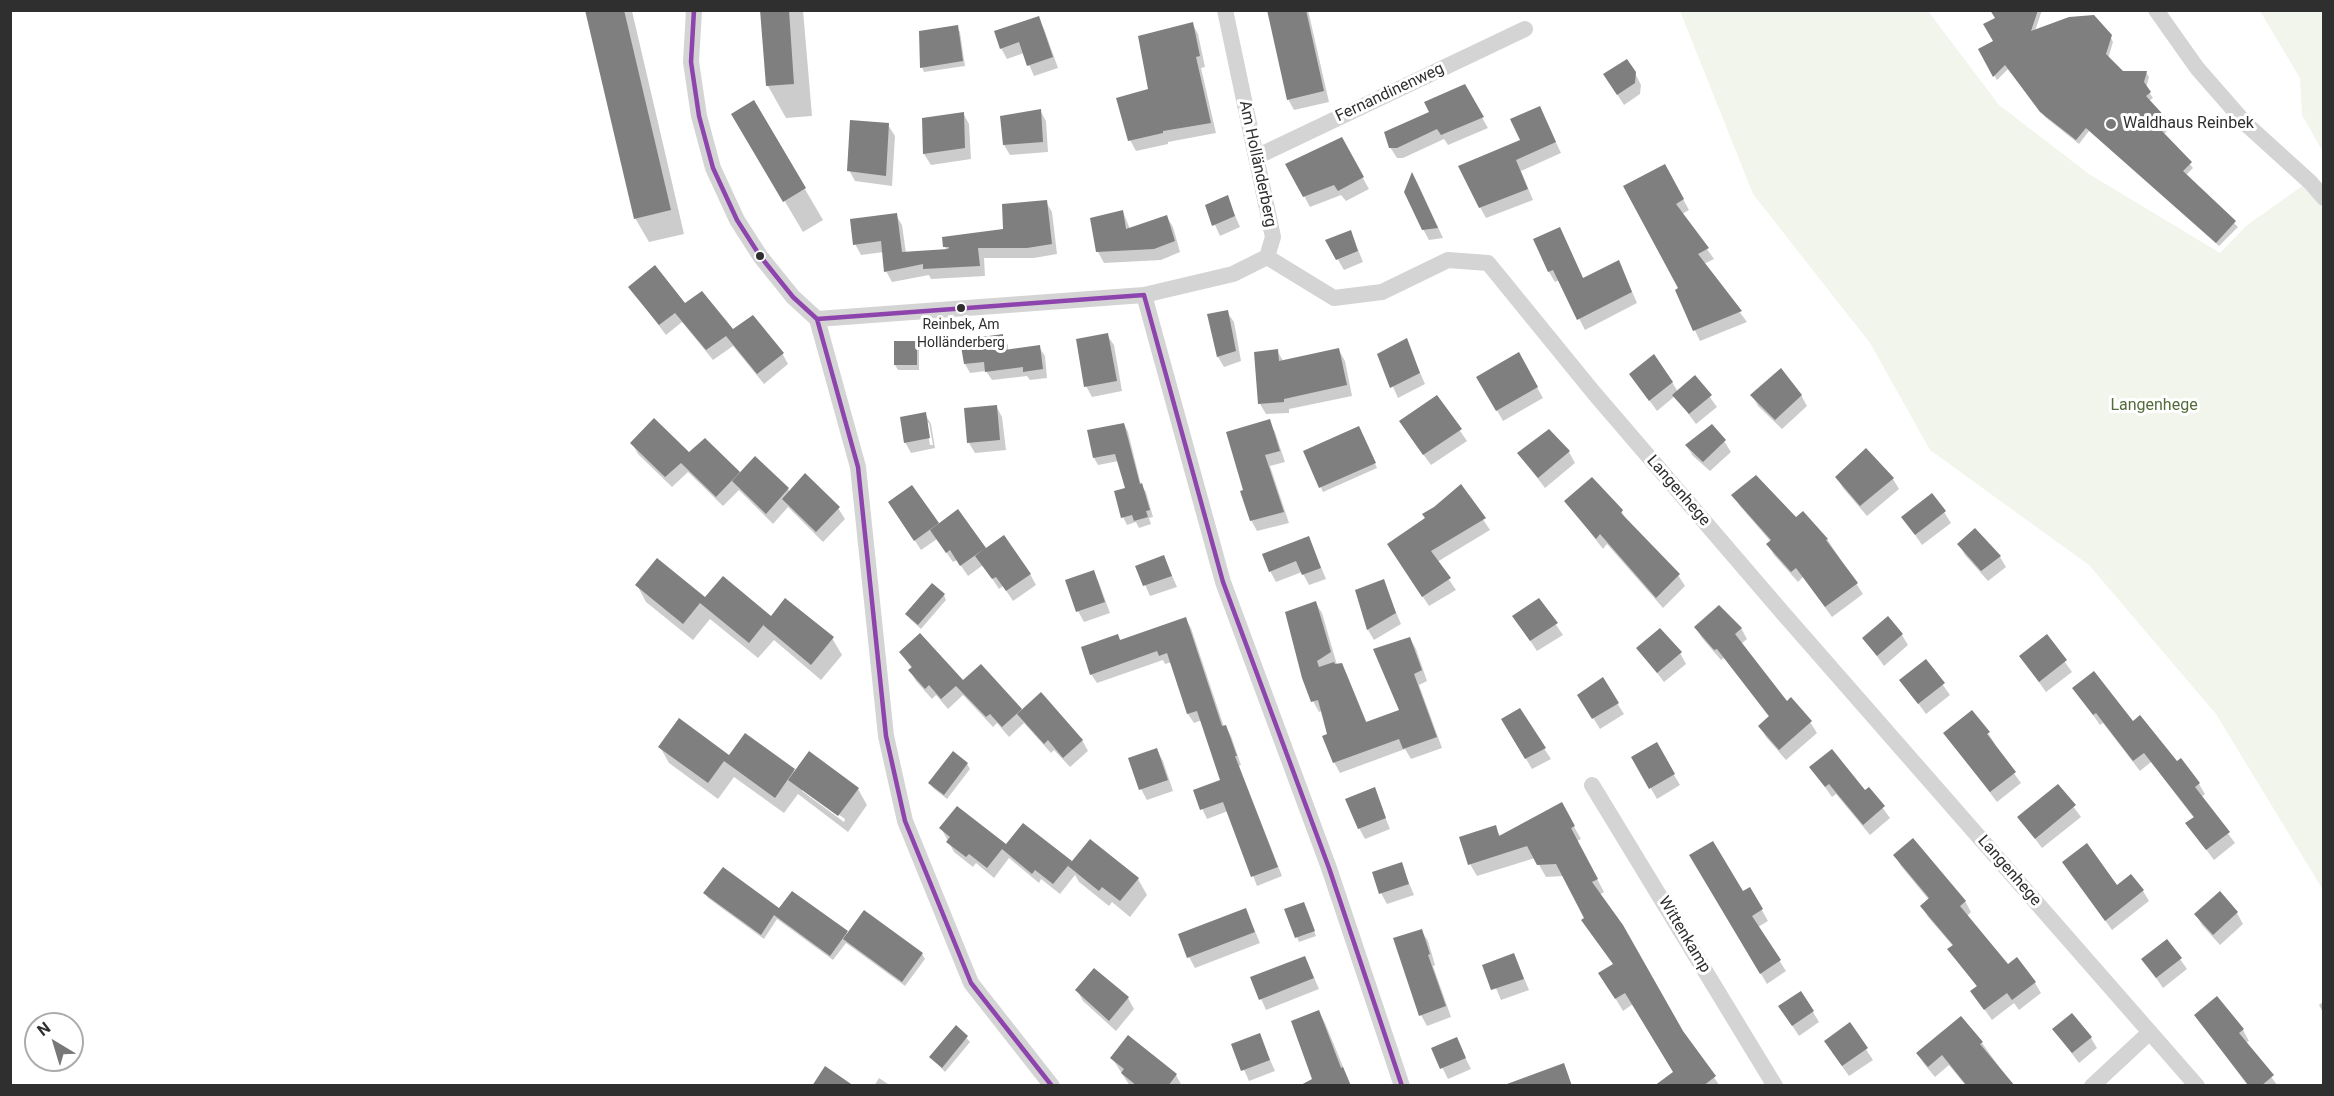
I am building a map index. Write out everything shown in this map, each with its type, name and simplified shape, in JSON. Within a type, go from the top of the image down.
[{"type":"street","points":[[694,10],[691,62],[699,116],[722,189],[737,220],[760,256],[794,297],[817,319],[858,467],[885,736],[905,821],[970,983],[1052,1086]]},
{"type":"street","name":"Am Holländerberg","points":[[1225,10],[1273,237],[1267,257]]},
{"type":"street","points":[[2156,10],[2197,68],[2239,116],[2324,198]]},
{"type":"street","name":"Fernandinenweg","points":[[1256,157],[1525,29]]},
{"type":"street","points":[[817,319],[1144,295],[1233,274],[1267,257]]},
{"type":"street","name":"Langenhege","points":[[1267,257],[1334,298],[1382,292],[1448,260],[1488,264],[1594,393],[1782,612],[2197,1086]]},
{"type":"street","points":[[1144,295],[1223,582],[1329,868],[1402,1086]]},
{"type":"street","name":"Wittenkamp","points":[[1592,785],[1775,1086]]},
{"type":"street","points":[[2092,1086],[2150,1032]]},
{"type":"green space","name":"Langenhege","points":[[1680,11],[1928,11],[1999,105],[2089,174],[2220,253],[2246,226],[2305,184],[2324,210],[2323,890],[2216,714],[2089,565],[1930,450],[1870,343],[1753,194]]},
{"type":"green space","points":[[2260,11],[2323,11],[2323,152],[2302,115],[2300,78]]},
{"type":"building","points":[[585,10],[624,10],[671,210],[634,219]]},
{"type":"building","points":[[760,10],[789,10],[794,84],[766,86]]},
{"type":"building","points":[[1267,10],[1306,10],[1324,91],[1287,100]]},
{"type":"building","name":"Waldhaus Reinbek","points":[[1990,10],[2038,10],[2031,31],[2069,17],[2094,15],[2112,35],[2106,54],[2123,71],[2147,71],[2144,82],[2151,92],[2146,96],[2169,121],[2161,130],[2192,162],[2183,171],[2236,221],[2216,243],[2086,128],[2076,140],[2040,112],[2005,65],[1993,77],[1978,49],[1993,41],[1983,24],[1995,18]]},
{"type":"building","points":[[1039,16],[1053,57],[1027,66],[1019,42],[1000,49],[994,31]]},
{"type":"building","points":[[1193,22],[1200,56],[1196,57],[1211,123],[1163,131],[1163,133],[1128,141],[1116,98],[1148,89],[1138,36]]},
{"type":"building","points":[[958,25],[963,61],[920,68],[919,31]]},
{"type":"building","points":[[1627,59],[1636,72],[1635,83],[1617,95],[1603,74]]},
{"type":"building","points":[[1465,84],[1484,117],[1441,135],[1437,129],[1397,148],[1389,148],[1384,132],[1429,112],[1424,102]]},
{"type":"building","points":[[754,100],[806,188],[783,202],[731,114]]},
{"type":"building","points":[[1540,106],[1556,142],[1516,160],[1528,189],[1479,208],[1458,166],[1520,140],[1510,119]]},
{"type":"building","points":[[1041,109],[1043,142],[1003,145],[1000,116]]},
{"type":"building","points":[[964,112],[965,148],[923,154],[922,118]]},
{"type":"building","points":[[850,120],[889,123],[886,176],[847,171]]},
{"type":"building","points":[[1342,137],[1364,177],[1338,191],[1334,185],[1303,197],[1285,164]]},
{"type":"building","points":[[1665,164],[1684,199],[1676,204],[1709,248],[1698,254],[1742,311],[1693,331],[1675,290],[1678,288],[1623,186]]},
{"type":"building","points":[[1412,172],[1438,228],[1422,230],[1404,192]]},
{"type":"building","points":[[1228,195],[1235,216],[1212,226],[1205,205]]},
{"type":"building","points":[[1047,200],[1052,244],[1027,248],[978,248],[980,266],[923,269],[923,264],[884,272],[881,241],[853,245],[850,219],[897,213],[902,252],[948,249],[949,247],[943,247],[942,237],[1003,229],[1002,204]]},
{"type":"building","points":[[1123,210],[1126,229],[1167,215],[1175,241],[1154,249],[1096,252],[1090,218]]},
{"type":"building","points":[[1560,227],[1583,278],[1619,260],[1632,292],[1577,320],[1553,270],[1548,272],[1533,239]]},
{"type":"building","points":[[1351,230],[1358,251],[1336,260],[1325,240]]},
{"type":"building","points":[[655,265],[685,303],[702,291],[733,329],[753,315],[784,353],[757,374],[726,336],[706,350],[675,313],[659,325],[628,287]]},
{"type":"building","points":[[1228,310],[1236,351],[1217,357],[1207,314]]},
{"type":"building","points":[[1108,333],[1117,381],[1084,387],[1076,339]]},
{"type":"building","points":[[1003,334],[1004,350],[1040,345],[1043,369],[1023,372],[1023,367],[985,372],[984,362],[964,364],[960,340]]},
{"type":"building","points":[[1407,338],[1420,373],[1390,388],[1377,354]]},
{"type":"building","points":[[894,341],[917,341],[917,365],[894,365]]},
{"type":"building","points":[[1339,348],[1347,385],[1284,399],[1284,402],[1258,404],[1254,352],[1278,349],[1279,361]]},
{"type":"building","points":[[1519,352],[1538,387],[1496,411],[1476,377]]},
{"type":"building","points":[[1654,354],[1673,382],[1649,401],[1629,374]]},
{"type":"building","points":[[1781,368],[1802,395],[1775,420],[1750,395]]},
{"type":"building","points":[[1695,375],[1712,395],[1689,414],[1672,395]]},
{"type":"building","points":[[1437,395],[1462,429],[1423,455],[1399,421]]},
{"type":"building","points":[[997,405],[1000,440],[967,443],[964,408]]},
{"type":"building","points":[[926,412],[930,438],[904,443],[900,417]]},
{"type":"building","points":[[654,418],[689,452],[705,438],[740,472],[716,497],[681,463],[665,477],[630,443]]},
{"type":"building","points":[[1270,419],[1280,451],[1265,455],[1284,512],[1250,521],[1240,491],[1243,490],[1226,432]]},
{"type":"building","points":[[1124,423],[1140,484],[1142,483],[1150,510],[1146,511],[1148,517],[1134,521],[1132,515],[1121,518],[1114,491],[1125,488],[1115,454],[1093,458],[1087,430]]},
{"type":"building","points":[[1712,424],[1726,440],[1703,462],[1685,445]]},
{"type":"building","points":[[1359,426],[1376,463],[1319,488],[1303,451]]},
{"type":"building","points":[[1549,429],[1570,451],[1538,478],[1517,453]]},
{"type":"building","points":[[1866,448],[1894,478],[1860,506],[1835,477]]},
{"type":"building","points":[[755,456],[789,488],[766,514],[732,481]]},
{"type":"building","points":[[805,473],[840,507],[816,532],[782,499]]},
{"type":"building","points":[[1756,475],[1796,517],[1803,511],[1828,539],[1826,540],[1858,583],[1825,607],[1796,568],[1791,572],[1766,544],[1771,540],[1731,495]]},
{"type":"building","points":[[1592,477],[1623,510],[1621,513],[1680,574],[1656,598],[1600,534],[1596,539],[1564,501]]},
{"type":"building","points":[[1461,484],[1486,518],[1431,551],[1451,578],[1422,597],[1387,544],[1425,518],[1422,514]]},
{"type":"building","points":[[912,485],[939,523],[914,541],[888,502]]},
{"type":"building","points":[[1932,493],[1946,511],[1915,535],[1901,517]]},
{"type":"building","points":[[958,509],[986,548],[1004,535],[1031,574],[1006,591],[996,577],[992,579],[975,556],[984,549],[960,566],[950,550],[946,553],[930,530]]},
{"type":"building","points":[[1975,528],[2001,556],[1981,571],[1957,544]]},
{"type":"building","points":[[1309,536],[1321,568],[1302,575],[1296,561],[1269,572],[1262,554]]},
{"type":"building","points":[[1164,555],[1172,576],[1143,586],[1135,566]]},
{"type":"building","points":[[657,558],[705,597],[723,576],[771,616],[785,598],[834,637],[811,665],[763,625],[749,643],[700,603],[683,624],[635,585]]},
{"type":"building","points":[[1094,570],[1105,602],[1076,612],[1065,580]]},
{"type":"building","points":[[1384,579],[1396,613],[1367,630],[1355,590]]},
{"type":"building","points":[[932,583],[945,594],[918,625],[905,614]]},
{"type":"building","points":[[1539,598],[1558,623],[1530,641],[1512,616]]},
{"type":"building","points":[[1316,601],[1331,652],[1317,661],[1319,667],[1334,662],[1335,664],[1342,663],[1366,722],[1399,710],[1373,649],[1410,637],[1422,670],[1414,674],[1437,737],[1403,749],[1399,739],[1333,763],[1322,736],[1327,734],[1318,700],[1311,702],[1302,678],[1285,612]]},
{"type":"building","points":[[1719,605],[1742,628],[1735,634],[1787,701],[1791,697],[1812,721],[1779,750],[1758,726],[1769,716],[1717,649],[1714,650],[1694,627]]},
{"type":"building","points":[[1888,616],[1903,634],[1877,656],[1862,638]]},
{"type":"building","points":[[1186,617],[1222,726],[1226,725],[1237,756],[1235,756],[1278,867],[1251,877],[1223,802],[1200,810],[1193,790],[1220,780],[1197,711],[1187,714],[1167,653],[1159,656],[1157,651],[1090,675],[1081,647],[1118,634],[1120,640]]},
{"type":"building","points":[[1660,628],[1682,652],[1657,673],[1636,648]]},
{"type":"building","points":[[920,633],[963,680],[981,664],[1022,709],[1002,727],[990,714],[986,717],[956,686],[941,699],[929,685],[925,689],[908,670],[912,667],[899,652]]},
{"type":"building","points":[[2047,634],[2067,660],[2039,682],[2019,656]]},
{"type":"building","points":[[1926,659],[1945,683],[1918,704],[1899,680]]},
{"type":"building","points":[[2094,671],[2133,721],[2140,715],[2177,761],[2181,758],[2200,783],[2195,787],[2230,832],[2206,850],[2185,823],[2194,817],[2144,753],[2133,761],[2096,713],[2093,715],[2072,688]]},
{"type":"building","points":[[1603,677],[1619,703],[1592,719],[1577,695]]},
{"type":"building","points":[[1041,692],[1083,740],[1063,758],[1048,740],[1044,744],[1017,714]]},
{"type":"building","points":[[1520,708],[1546,748],[1525,759],[1501,719]]},
{"type":"building","points":[[1972,710],[1990,732],[1987,734],[2016,772],[1990,792],[1943,733]]},
{"type":"building","points":[[679,718],[729,755],[745,733],[795,769],[775,798],[724,761],[708,783],[658,747]]},
{"type":"building","points":[[1657,742],[1675,774],[1649,789],[1631,757]]},
{"type":"building","points":[[1157,748],[1168,780],[1139,790],[1128,758]]},
{"type":"building","points":[[1832,749],[1865,790],[1869,787],[1885,806],[1863,825],[1829,784],[1825,787],[1809,767]]},
{"type":"building","points":[[809,751],[859,788],[838,816],[788,780]]},
{"type":"building","points":[[953,751],[968,763],[944,795],[928,783]]},
{"type":"building","points":[[2058,784],[2076,805],[2035,839],[2017,817]]},
{"type":"building","points":[[1375,787],[1386,818],[1358,829],[1345,799]]},
{"type":"building","points":[[1562,802],[1575,826],[1571,828],[1598,879],[1592,882],[1623,925],[1683,1031],[1716,1076],[1703,1086],[1654,1086],[1673,1072],[1625,993],[1615,999],[1598,973],[1613,964],[1581,920],[1584,918],[1556,864],[1537,865],[1527,846],[1468,865],[1459,837],[1496,825],[1499,836]]},
{"type":"building","points":[[957,806],[1006,844],[987,868],[969,854],[966,857],[946,842],[950,837],[939,828]]},
{"type":"building","points":[[1023,823],[1072,861],[1053,884],[1035,870],[1032,874],[1002,849]]},
{"type":"building","points":[[1913,838],[1966,901],[1960,906],[2008,964],[2017,957],[2036,982],[2012,1000],[2007,993],[1984,1010],[1970,991],[1977,986],[1947,949],[1953,945],[1920,906],[1929,898],[1893,855]]},
{"type":"building","points":[[1090,839],[1139,878],[1120,901],[1102,887],[1099,891],[1068,866]]},
{"type":"building","points":[[1713,841],[1743,891],[1750,887],[1763,909],[1752,916],[1781,960],[1760,974],[1689,855]]},
{"type":"building","points":[[2087,843],[2117,885],[2131,874],[2144,890],[2105,921],[2062,862]]},
{"type":"building","points":[[1402,862],[1409,884],[1379,894],[1372,872]]},
{"type":"building","points":[[723,867],[779,908],[792,891],[848,931],[830,956],[774,915],[761,935],[703,893]]},
{"type":"building","points":[[2220,891],[2238,912],[2213,935],[2194,914]]},
{"type":"building","points":[[1304,902],[1315,931],[1295,938],[1284,909]]},
{"type":"building","points":[[1246,908],[1255,932],[1187,958],[1178,934]]},
{"type":"building","points":[[864,910],[923,953],[902,982],[843,939]]},
{"type":"building","points":[[1422,929],[1430,954],[1428,955],[1446,1006],[1419,1016],[1393,938]]},
{"type":"building","points":[[2167,939],[2182,958],[2156,978],[2141,959]]},
{"type":"building","points":[[1514,953],[1524,979],[1491,990],[1482,965]]},
{"type":"building","points":[[1305,956],[1314,978],[1259,1000],[1250,977]]},
{"type":"building","points":[[1094,968],[1129,997],[1109,1021],[1075,990]]},
{"type":"building","points":[[1801,991],[1814,1011],[1792,1026],[1778,1006]]},
{"type":"building","points":[[2217,996],[2244,1029],[2239,1033],[2274,1075],[2261,1086],[2249,1086],[2194,1015]]},
{"type":"building","points":[[1319,1010],[1341,1068],[1343,1067],[1351,1086],[1299,1086],[1312,1079],[1291,1021]]},
{"type":"building","points":[[2072,1013],[2092,1037],[2072,1053],[2052,1029]]},
{"type":"building","points":[[1961,1016],[1983,1042],[1980,1044],[2015,1086],[1967,1086],[1942,1055],[1928,1067],[1916,1053]]},
{"type":"building","points":[[1850,1022],[1868,1048],[1842,1066],[1824,1041]]},
{"type":"building","points":[[956,1025],[968,1036],[942,1068],[929,1057]]},
{"type":"building","points":[[1260,1033],[1270,1060],[1241,1071],[1231,1044]]},
{"type":"building","points":[[1128,1035],[1177,1074],[1168,1086],[1137,1086],[1121,1073],[1124,1069],[1110,1058]]},
{"type":"building","points":[[1457,1037],[1466,1058],[1440,1069],[1431,1048]]},
{"type":"building","points":[[1564,1063],[1572,1086],[1508,1086],[1507,1084]]},
{"type":"building","points":[[825,1066],[854,1086],[812,1086]]},
{"type":"transit line","points":[[694,10],[691,62],[699,116],[713,168],[737,220],[760,256],[793,297],[817,319],[858,467],[886,736],[905,821],[971,983],[1052,1086]]},
{"type":"transit line","points":[[1144,295],[1223,582],[1329,868],[1402,1086]]},
{"type":"transit line","points":[[817,319],[1144,295]]},
{"type":"place","name":"Waldhaus Reinbek","points":[[2111,124]]},
{"type":"place","name":"Reinbek, Am Holländerberg","points":[[961,308]]}]
